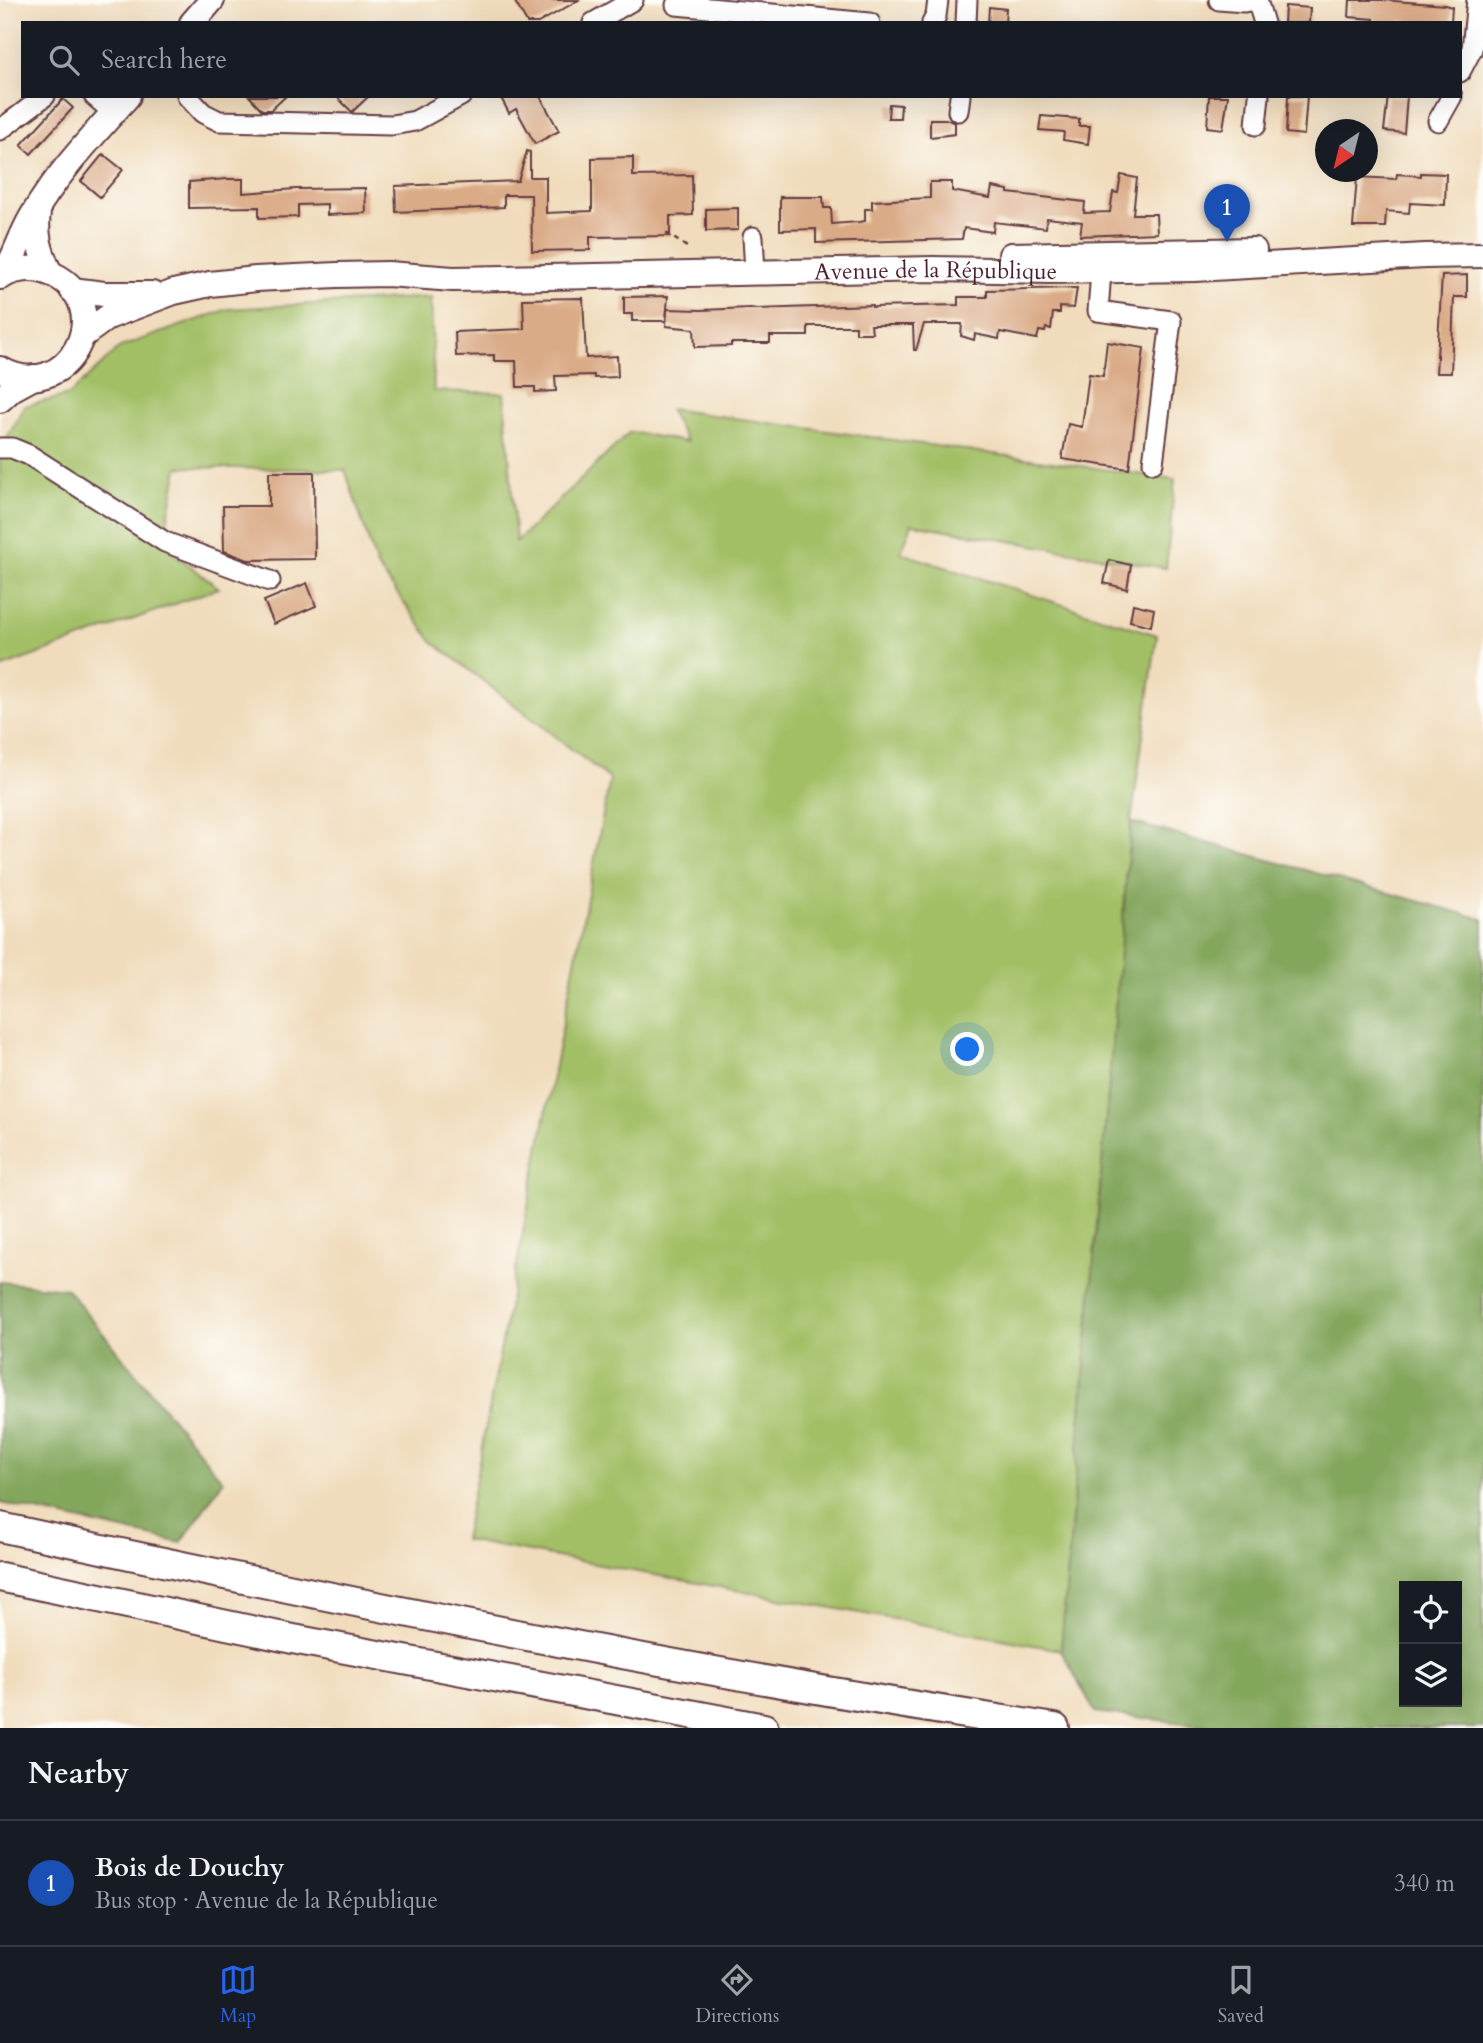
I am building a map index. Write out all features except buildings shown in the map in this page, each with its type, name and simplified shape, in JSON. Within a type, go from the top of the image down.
[{"type":"highway","points":[[0,1527],[246,1580],[579,1646],[1055,1728]]},
{"type":"highway","points":[[0,1577],[320,1644],[764,1728]]},
{"type":"main road","points":[[194,21],[212,0]]},
{"type":"main road","points":[[1,277],[15,256],[25,229],[39,204],[121,104]]},
{"type":"main road","points":[[39,204],[37,239],[50,273]]},
{"type":"main road","name":"Avenue de la République","points":[[82,336],[108,317],[174,292],[217,283],[256,279],[388,274],[453,279],[754,256],[932,269],[1483,244]]},
{"type":"main road","name":"Avenue de la République","points":[[1102,262],[1214,268],[1483,254]]},
{"type":"main road","points":[[0,369],[14,376],[47,375],[65,365],[74,355],[82,336],[82,308],[72,290],[62,280],[37,269],[23,269],[1,277]]},
{"type":"main road","name":"Avenue de la République","points":[[72,290],[104,294],[174,292]]},
{"type":"main road","points":[[0,400],[12,389],[34,377]]},
{"type":"street","points":[[597,21],[634,0]]},
{"type":"street","points":[[933,21],[939,0]]},
{"type":"street","points":[[965,21],[967,0]]},
{"type":"street","points":[[1219,0],[1255,0],[1263,21]]},
{"type":"street","points":[[1462,68],[1472,49],[1477,0]]},
{"type":"street","points":[[677,5],[849,21]]},
{"type":"street","points":[[0,130],[42,98]]},
{"type":"street","points":[[101,98],[121,104]]},
{"type":"street","points":[[189,98],[203,113],[219,121],[392,125],[415,121],[457,98]]},
{"type":"street","points":[[1256,125],[1259,98]]},
{"type":"street","points":[[1438,121],[1451,98]]},
{"type":"street","points":[[1102,262],[1098,311],[1171,321],[1153,463]]},
{"type":"street","points":[[0,448],[12,448],[29,455],[174,547],[270,581]]},
{"type":"path","points":[[666,233],[687,247]]},
{"type":"green space","points":[[431,297],[434,391],[504,393],[516,542],[630,432],[687,442],[669,409],[1175,479],[1166,568],[912,524],[901,553],[1157,635],[1131,822],[1061,1650],[464,1540],[610,779],[433,642],[377,566],[345,470],[178,467],[165,533],[168,549],[219,588],[0,668],[0,450],[25,406],[69,395],[120,347],[228,309]]},
{"type":"green space","points":[[1131,822],[1483,919],[1483,1728],[1222,1728],[1095,1712],[1061,1650]]},
{"type":"green space","points":[[0,1282],[67,1289],[223,1481],[181,1543],[0,1503]]},
{"type":"place","name":"Bois de Douchy","points":[[1227,242]]}]
